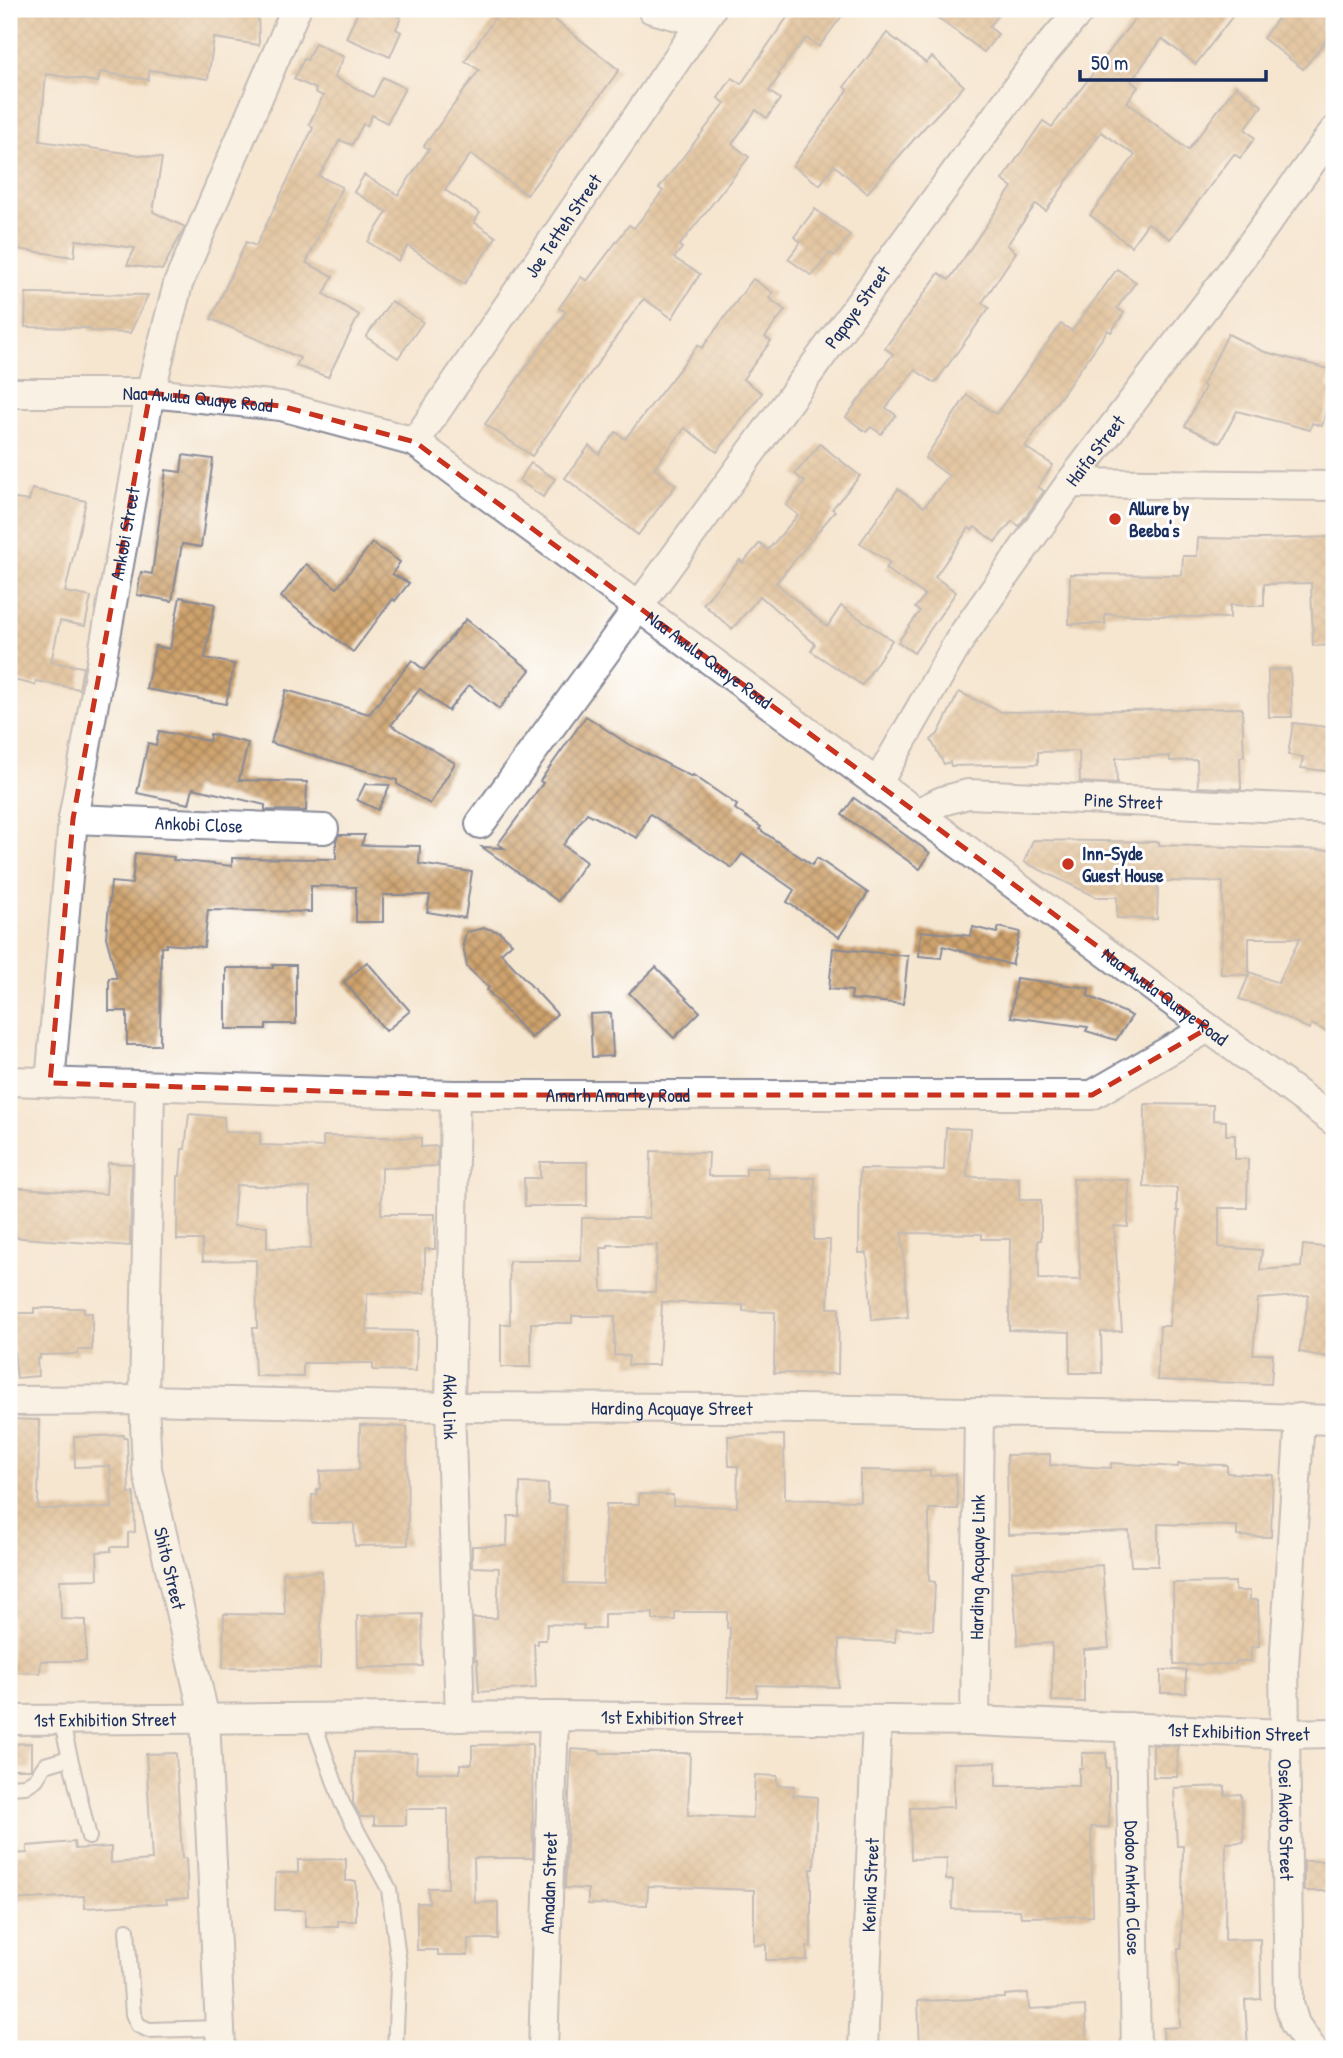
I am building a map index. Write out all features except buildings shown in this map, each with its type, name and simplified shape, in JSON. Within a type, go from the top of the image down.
[{"type":"street","name":"Ankobi Street","points":[[50,1083],[73,819],[150,393],[178,284],[296,9]]},
{"type":"street","points":[[652,9],[706,16]]},
{"type":"street","name":"Papaye Street","points":[[480,824],[1035,63],[1081,9]]},
{"type":"street","name":"Joe Tetteh Street","points":[[415,442],[706,16]]},
{"type":"street","name":"Haifa Street","points":[[877,784],[962,636],[1070,483],[1223,283],[1334,131]]},
{"type":"street","name":"Naa Awula Quaye Road","points":[[9,393],[150,393],[281,405],[415,442],[1334,1121]]},
{"type":"street","points":[[1070,483],[1334,486]]},
{"type":"street","name":"Pine Street","points":[[917,813],[942,801],[968,794],[1334,810]]},
{"type":"street","name":"Ankobi Close","points":[[73,819],[324,829]]},
{"type":"street","name":"Amarh Amartey Road","points":[[9,1081],[455,1094],[1092,1094],[1208,1028]]},
{"type":"street","name":"Shito Street","points":[[150,1086],[144,1400],[147,1469],[205,1719],[221,2039]]},
{"type":"street","name":"Akko Link","points":[[455,1094],[450,1407],[460,1717]]},
{"type":"street","name":"Harding Acquaye Street","points":[[9,1401],[144,1400],[1334,1420]]},
{"type":"street","name":"Harding Acquaye Link","points":[[975,1721],[979,1412]]},
{"type":"street","name":"Osei Akoto Street","points":[[1300,1418],[1284,1666],[1289,2004],[1294,2024],[1312,2049]]},
{"type":"street","name":"1st Exhibition Street","points":[[9,1720],[554,1716],[975,1721],[1284,1734],[1334,1733]]},
{"type":"street","name":"Amadan Street","points":[[543,2049],[554,1716]]},
{"type":"street","name":"Kenika Street","points":[[863,2049],[877,1720]]},
{"type":"street","name":"Dodoo Ankrah Close","points":[[1130,1727],[1136,2049]]},
{"type":"lane","points":[[312,1718],[342,1803],[389,1889],[399,1965],[396,2049]]},
{"type":"lane","points":[[61,1720],[89,1838]]},
{"type":"lane","points":[[9,1787],[25,1786],[36,1779],[45,1765],[69,1758]]},
{"type":"lane","points":[[127,1930],[133,2014],[138,2025],[149,2031],[221,2039]]},
{"type":"highlighted area","points":[[150,393],[281,406],[415,442],[1208,1028],[1092,1095],[455,1095],[50,1083],[73,819]]},
{"type":"place","name":"Allure by Beeba's","points":[[1115,519]]},
{"type":"place","name":"Inn-Syde Guest House","points":[[1068,864]]}]
